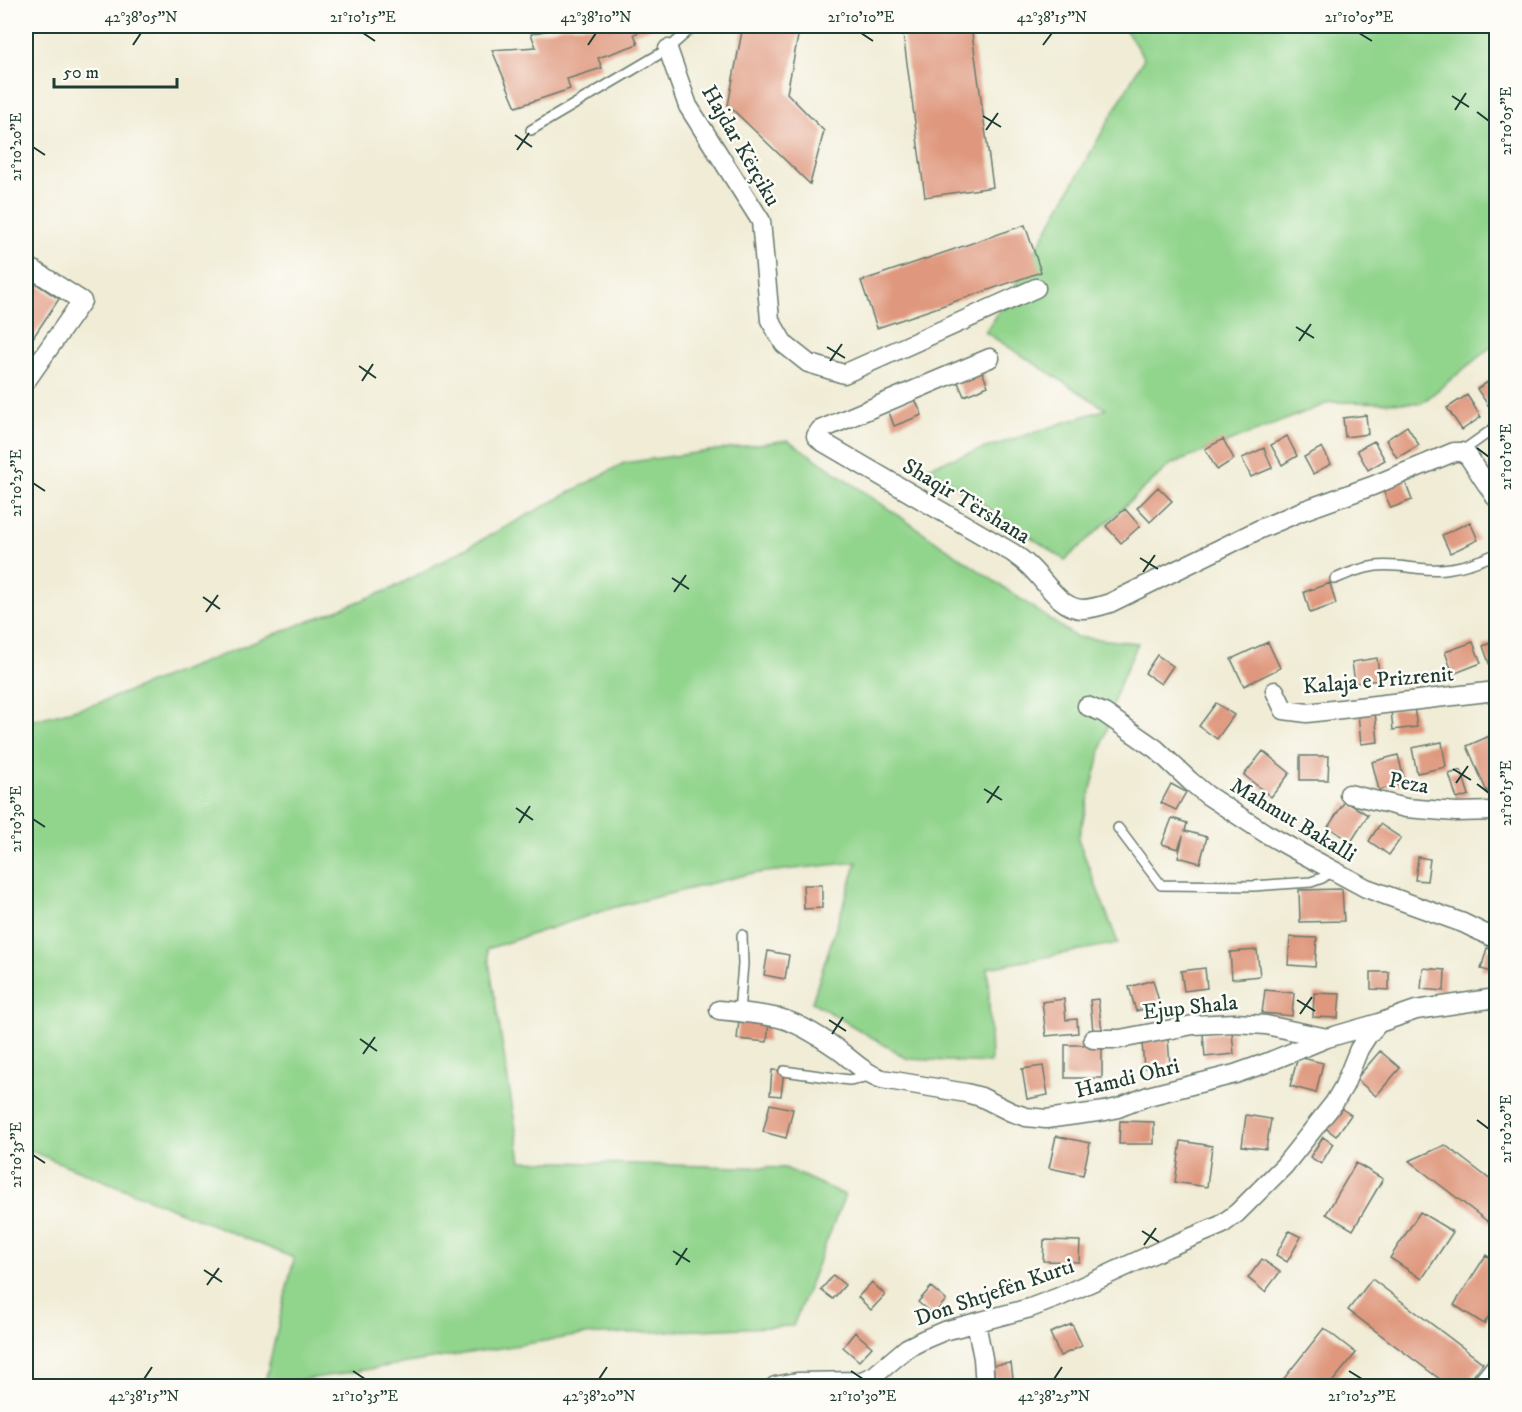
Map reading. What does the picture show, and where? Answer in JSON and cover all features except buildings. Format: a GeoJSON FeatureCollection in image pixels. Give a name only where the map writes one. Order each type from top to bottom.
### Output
{"type":"FeatureCollection","features":[{"type":"Feature","properties":{"kind":"street","name":"Hajdar Kërçiku"},"geometry":{"type":"LineString","coordinates":[[668,49],[688,106],[760,220],[770,320],[784,344],[808,363],[844,374],[1036,288]]}},
{"type":"Feature","properties":{"kind":"street"},"geometry":{"type":"LineString","coordinates":[[26,265],[82,301],[26,381]]}},
{"type":"Feature","properties":{"kind":"street","name":"Shaqir Tërshana"},"geometry":{"type":"LineString","coordinates":[[990,358],[820,430],[816,436],[1013,554],[1029,566],[1058,597],[1069,606],[1080,609],[1110,603],[1260,529],[1302,511],[1372,486],[1445,455],[1461,452]]}},
{"type":"Feature","properties":{"kind":"street"},"geometry":{"type":"LineString","coordinates":[[1461,452],[1468,456],[1497,498]]}},
{"type":"Feature","properties":{"kind":"street","name":"Kalaja e Prizrenit"},"geometry":{"type":"LineString","coordinates":[[1275,691],[1284,710],[1308,713],[1497,691]]}},
{"type":"Feature","properties":{"kind":"street","name":"Mahmut Bakalli"},"geometry":{"type":"LineString","coordinates":[[1087,706],[1104,713],[1156,749],[1207,795],[1332,871],[1366,888],[1463,923],[1497,939]]}},
{"type":"Feature","properties":{"kind":"street","name":"Peza"},"geometry":{"type":"LineString","coordinates":[[1349,794],[1423,810],[1497,811]]}},
{"type":"Feature","properties":{"kind":"street"},"geometry":{"type":"LineString","coordinates":[[1327,1038],[1416,1010],[1497,998]]}},
{"type":"Feature","properties":{"kind":"street","name":"Hamdi Ohri"},"geometry":{"type":"LineString","coordinates":[[719,1010],[780,1018],[793,1023],[836,1048],[873,1076],[895,1082],[966,1093],[981,1097],[1026,1117],[1047,1119],[1118,1108],[1148,1096],[1235,1074],[1327,1038]]}},
{"type":"Feature","properties":{"kind":"street","name":"Ejup Shala"},"geometry":{"type":"LineString","coordinates":[[1093,1039],[1120,1039],[1193,1025],[1235,1023],[1266,1025],[1327,1038]]}},
{"type":"Feature","properties":{"kind":"street","name":"Don Shtjefën Kurti"},"geometry":{"type":"LineString","coordinates":[[775,1386],[797,1382],[862,1381],[875,1375],[907,1348],[944,1330],[1030,1308],[1221,1225],[1237,1213],[1284,1166],[1334,1103],[1359,1049],[1379,1023]]}},
{"type":"Feature","properties":{"kind":"street"},"geometry":{"type":"LineString","coordinates":[[976,1323],[986,1386]]}},
{"type":"Feature","properties":{"kind":"street"},"geometry":{"type":"LineString","coordinates":[[1480,1386],[1497,1366]]}},
{"type":"Feature","properties":{"kind":"lane"},"geometry":{"type":"LineString","coordinates":[[531,130],[668,49],[694,26]]}},
{"type":"Feature","properties":{"kind":"lane","name":"Shaqir Tërshana"},"geometry":{"type":"LineString","coordinates":[[1461,452],[1497,427]]}},
{"type":"Feature","properties":{"kind":"lane"},"geometry":{"type":"LineString","coordinates":[[1335,579],[1360,569],[1378,566],[1428,570],[1451,569],[1497,554]]}},
{"type":"Feature","properties":{"kind":"lane"},"geometry":{"type":"LineString","coordinates":[[1118,828],[1161,885],[1253,886],[1311,882],[1332,871]]}},
{"type":"Feature","properties":{"kind":"lane"},"geometry":{"type":"LineString","coordinates":[[739,1012],[743,964],[742,935]]}},
{"type":"Feature","properties":{"kind":"lane"},"geometry":{"type":"LineString","coordinates":[[784,1071],[849,1080],[873,1076]]}},
{"type":"Feature","properties":{"kind":"green space"},"geometry":{"type":"Polygon","coordinates":[[[1123,26],[1496,26],[1496,343],[1422,403],[1331,402],[1170,465],[1065,560],[927,467],[1106,409],[985,332],[1019,279],[1144,58],[1123,26]]]}},
{"type":"Feature","properties":{"kind":"green space"},"geometry":{"type":"Polygon","coordinates":[[[788,440],[1076,637],[1138,643],[1116,693],[1078,839],[1118,943],[988,968],[991,1063],[908,1059],[812,1002],[857,862],[749,874],[612,908],[487,949],[521,1161],[785,1168],[845,1195],[793,1326],[582,1335],[264,1386],[294,1258],[26,1149],[26,722],[96,704],[391,589],[624,463],[788,440]]]}}]}
